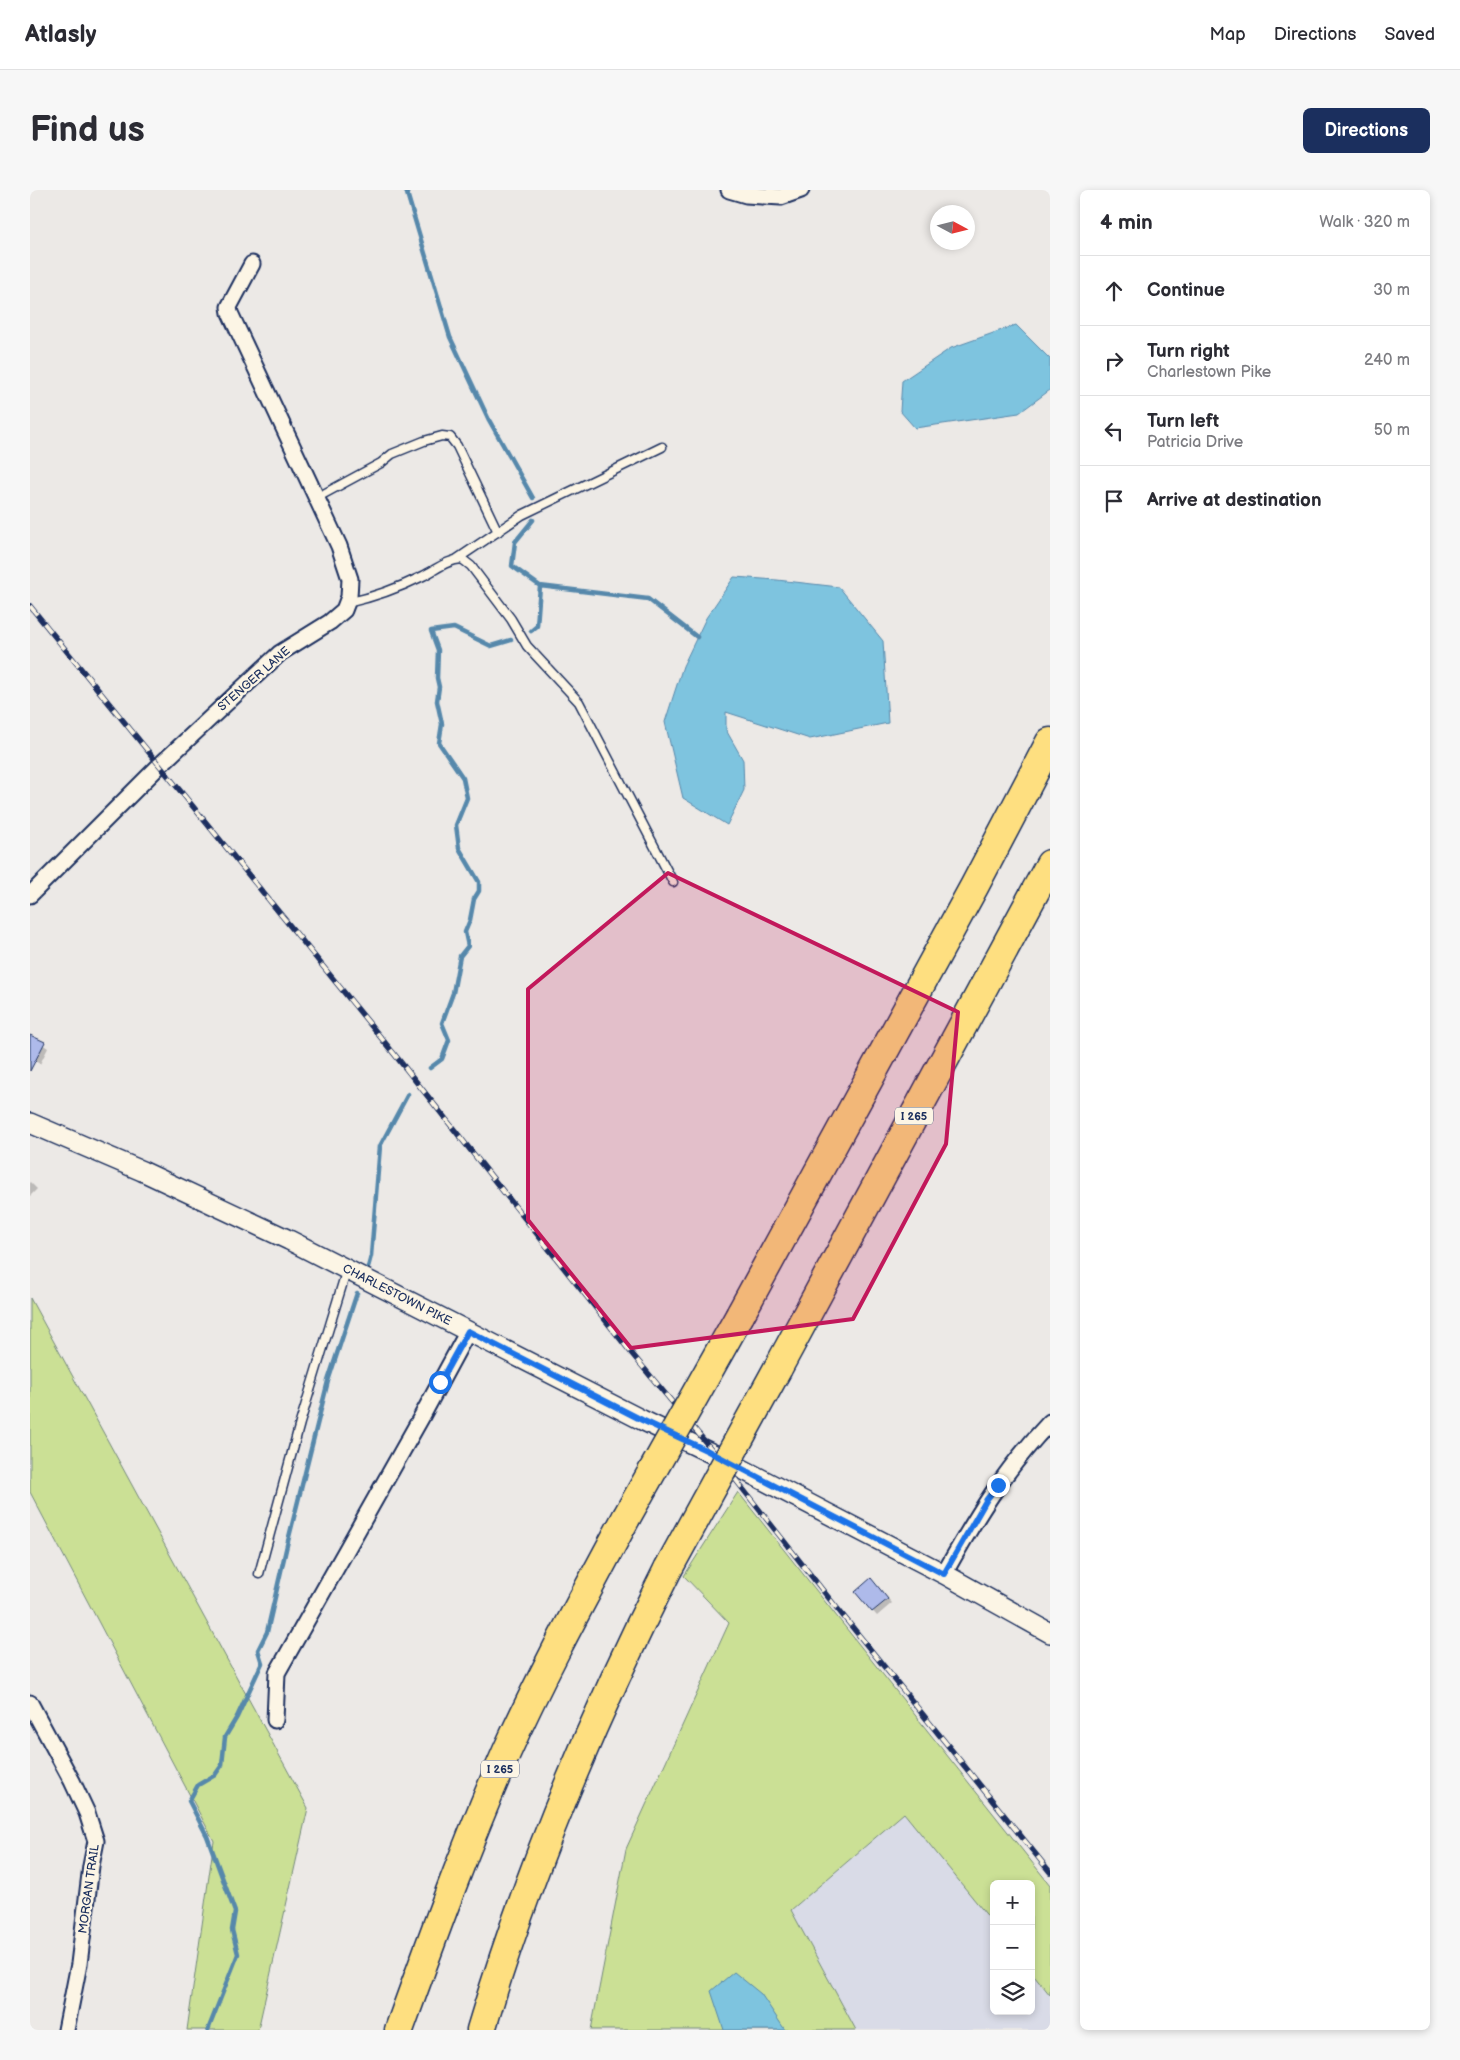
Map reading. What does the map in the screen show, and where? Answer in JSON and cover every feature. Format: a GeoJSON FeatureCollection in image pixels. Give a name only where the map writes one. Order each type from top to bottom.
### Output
{"type":"FeatureCollection","features":[{"type":"Feature","properties":{"kind":"highway","name":"I 265"},"geometry":{"type":"LineString","coordinates":[[399,2030],[459,1865],[508,1751],[553,1656],[626,1518],[740,1315],[975,885],[1050,742]]}},
{"type":"Feature","properties":{"kind":"highway","name":"I 265"},"geometry":{"type":"LineString","coordinates":[[481,2030],[525,1894],[569,1778],[629,1646],[668,1569],[1050,864]]}},
{"type":"Feature","properties":{"kind":"street"},"geometry":{"type":"LineString","coordinates":[[729,190],[746,195],[781,197],[801,190]]}},
{"type":"Feature","properties":{"kind":"street"},"geometry":{"type":"LineString","coordinates":[[252,264],[229,307],[230,313],[318,497],[339,546],[350,579],[347,603]]}},
{"type":"Feature","properties":{"kind":"street","name":"STENGER LANE"},"geometry":{"type":"LineString","coordinates":[[30,895],[159,766],[280,653],[330,622],[344,610],[347,603]]}},
{"type":"Feature","properties":{"kind":"street","name":"CHARLESTOWN PIKE"},"geometry":{"type":"LineString","coordinates":[[30,1123],[142,1171],[346,1269],[642,1420],[711,1453],[944,1574],[1050,1633]]}},
{"type":"Feature","properties":{"kind":"street"},"geometry":{"type":"LineString","coordinates":[[275,1720],[277,1673],[468,1331]]}},
{"type":"Feature","properties":{"kind":"street"},"geometry":{"type":"LineString","coordinates":[[944,1574],[987,1499],[1019,1456],[1050,1422]]}},
{"type":"Feature","properties":{"kind":"street","name":"MORGAN TRAIL"},"geometry":{"type":"LineString","coordinates":[[30,1703],[72,1781],[87,1813],[96,1841],[91,1866],[79,1964],[66,2030]]}},
{"type":"Feature","properties":{"kind":"lane"},"geometry":{"type":"LineString","coordinates":[[318,497],[381,463],[392,454],[424,440],[442,436],[450,437],[457,446],[498,532]]}},
{"type":"Feature","properties":{"kind":"lane"},"geometry":{"type":"LineString","coordinates":[[347,603],[374,597],[456,559],[540,506],[662,447]]}},
{"type":"Feature","properties":{"kind":"lane"},"geometry":{"type":"LineString","coordinates":[[456,559],[462,559],[471,566],[511,620],[527,646],[580,702],[673,882]]}},
{"type":"Feature","properties":{"kind":"lane"},"geometry":{"type":"LineString","coordinates":[[259,1574],[300,1423],[346,1269]]}},
{"type":"Feature","properties":{"kind":"highlighted area"},"geometry":{"type":"Polygon","coordinates":[[[668,873],[958,1012],[946,1144],[853,1319],[631,1348],[528,1220],[528,989],[668,873]]]}},
{"type":"Feature","properties":{"kind":"shaded area"},"geometry":{"type":"Polygon","coordinates":[[[904,1813],[990,1919],[990,2015],[1035,2015],[1035,1976],[1050,1995],[1050,2030],[856,2030],[791,1910],[904,1813]]]}},
{"type":"Feature","properties":{"kind":"green space"},"geometry":{"type":"Polygon","coordinates":[[[30,1298],[308,1808],[258,2030],[187,2030],[214,1841],[30,1492],[30,1298]]]}},
{"type":"Feature","properties":{"kind":"green space"},"geometry":{"type":"Polygon","coordinates":[[[738,1492],[1050,1885],[1050,1995],[1035,1976],[1035,1880],[990,1880],[990,1919],[904,1813],[791,1910],[856,2030],[591,2030],[626,1849],[729,1623],[684,1576],[738,1492]]]}},
{"type":"Feature","properties":{"kind":"water"},"geometry":{"type":"Polygon","coordinates":[[[1016,325],[1050,359],[1050,390],[1019,413],[915,428],[900,411],[902,381],[951,348],[1016,325]]]}},
{"type":"Feature","properties":{"kind":"water"},"geometry":{"type":"Polygon","coordinates":[[[734,577],[839,587],[883,641],[888,723],[810,739],[726,712],[726,730],[743,760],[744,790],[727,825],[683,798],[665,722],[683,666],[706,618],[734,577]]]}},
{"type":"Feature","properties":{"kind":"water"},"geometry":{"type":"Polygon","coordinates":[[[734,1972],[761,1994],[785,2030],[724,2030],[711,1991],[734,1972]]]}},
{"type":"Feature","properties":{"kind":"building"},"geometry":{"type":"Polygon","coordinates":[[[30,1035],[45,1042],[30,1071],[30,1035]]]}},
{"type":"Feature","properties":{"kind":"building"},"geometry":{"type":"Polygon","coordinates":[[[871,1578],[888,1599],[872,1612],[855,1592],[871,1578]]]}},
{"type":"Feature","properties":{"kind":"waterway"},"geometry":{"type":"LineString","coordinates":[[406,190],[450,337],[489,420],[533,498]]}},
{"type":"Feature","properties":{"kind":"waterway"},"geometry":{"type":"LineString","coordinates":[[531,631],[537,626],[540,586],[512,566],[515,542],[533,520]]}},
{"type":"Feature","properties":{"kind":"waterway"},"geometry":{"type":"LineString","coordinates":[[540,586],[648,599],[697,637]]}},
{"type":"Feature","properties":{"kind":"waterway"},"geometry":{"type":"LineString","coordinates":[[430,1068],[442,1059],[449,1040],[442,1023],[453,993],[460,956],[468,946],[465,932],[470,920],[474,899],[479,891],[479,882],[459,848],[456,825],[467,798],[463,778],[439,743],[442,724],[437,701],[439,687],[437,678],[438,650],[431,631],[454,628],[491,646],[511,640]]}},
{"type":"Feature","properties":{"kind":"waterway"},"geometry":{"type":"LineString","coordinates":[[367,1271],[371,1256],[380,1146],[408,1094]]}},
{"type":"Feature","properties":{"kind":"waterway"},"geometry":{"type":"LineString","coordinates":[[208,2030],[238,1954],[232,1930],[235,1912],[207,1836],[189,1801],[198,1785],[215,1775],[222,1765],[225,1737],[237,1717],[262,1663],[258,1650],[267,1632],[328,1381],[357,1293]]}},
{"type":"Feature","properties":{"kind":"railway"},"geometry":{"type":"LineString","coordinates":[[30,606],[395,1055],[633,1355],[717,1456],[1050,1872]]}},
{"type":"Feature","properties":{"kind":"route"},"geometry":{"type":"LineString","coordinates":[[440,1382],[468,1331],[642,1420],[708,1451],[944,1574],[987,1499],[998,1485]]}}]}
